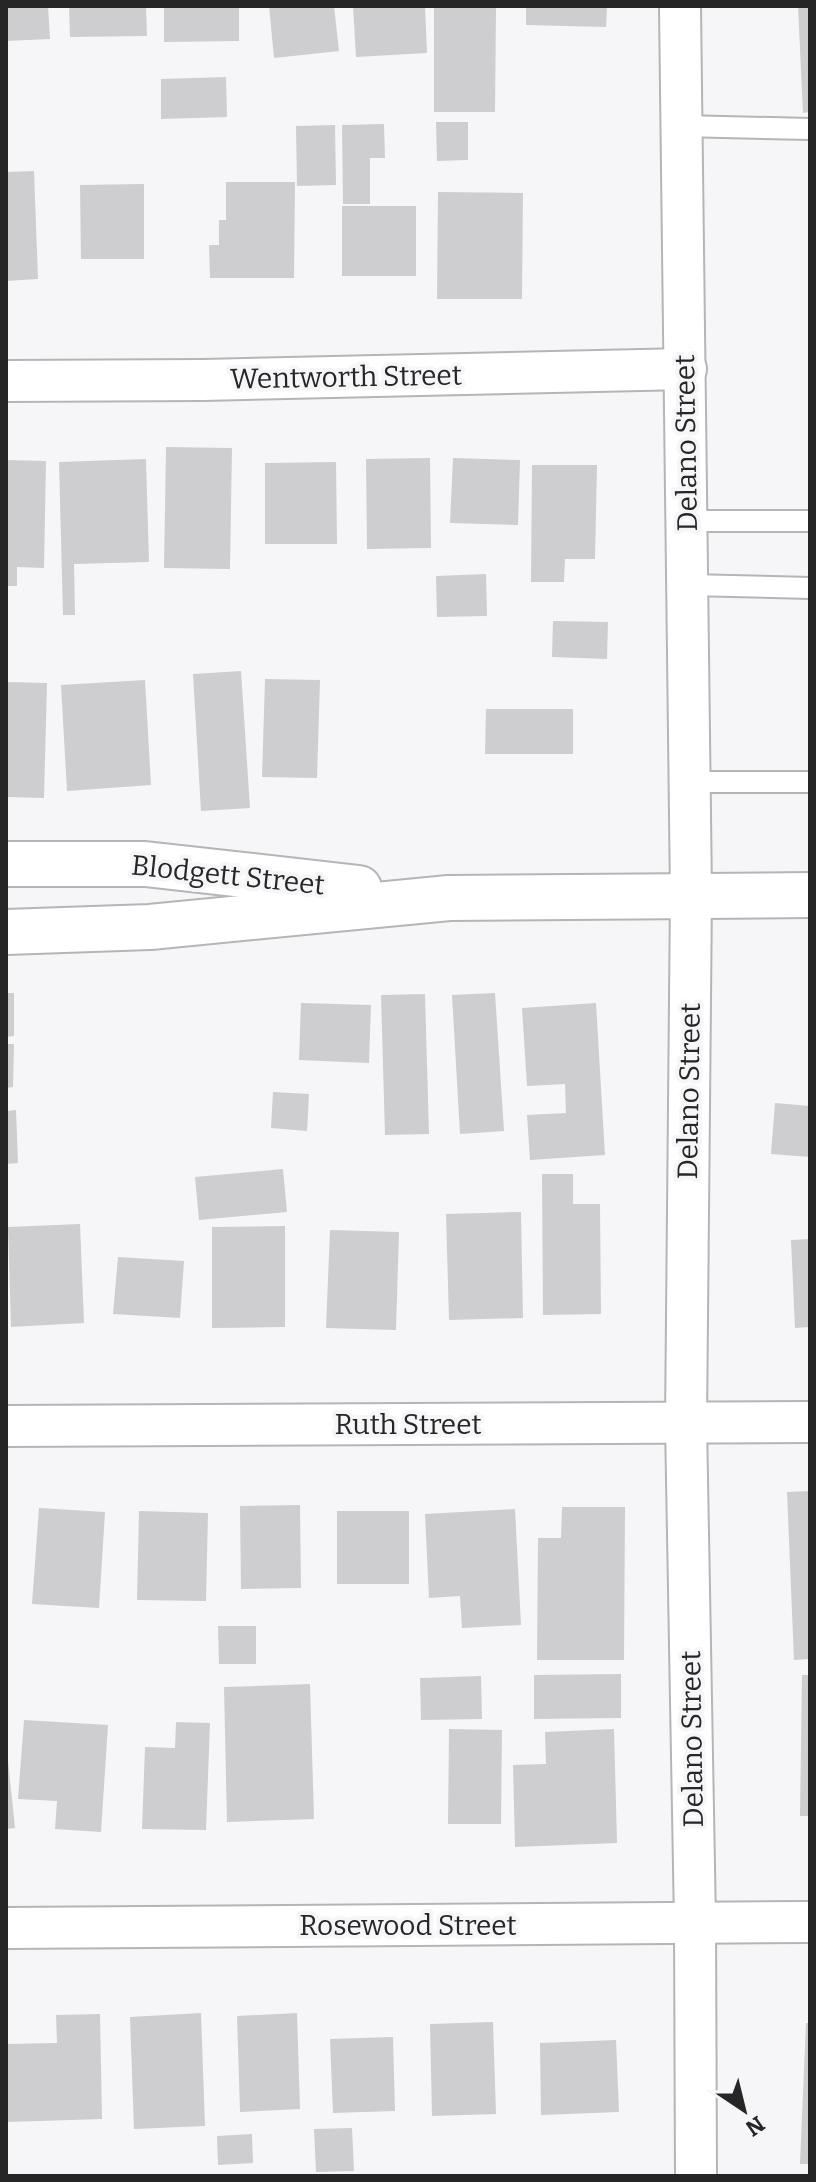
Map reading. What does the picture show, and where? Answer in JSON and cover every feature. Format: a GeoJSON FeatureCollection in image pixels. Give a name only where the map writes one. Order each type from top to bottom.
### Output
{"type":"FeatureCollection","features":[{"type":"Feature","properties":{"kind":"main road","name":"Blodgett Street"},"geometry":{"type":"LineString","coordinates":[[6,864],[145,864],[449,898]]}},
{"type":"Feature","properties":{"kind":"main road","name":"Blodgett Street"},"geometry":{"type":"LineString","coordinates":[[6,932],[150,927],[449,898],[810,895]]}},
{"type":"Feature","properties":{"kind":"street","name":"Delano Street"},"geometry":{"type":"LineString","coordinates":[[680,6],[691,895],[686,1423],[696,2176]]}},
{"type":"Feature","properties":{"kind":"street","name":"Wentworth Street"},"geometry":{"type":"LineString","coordinates":[[6,381],[203,380],[686,369]]}},
{"type":"Feature","properties":{"kind":"street","name":"Ruth Street"},"geometry":{"type":"LineString","coordinates":[[6,1426],[810,1422]]}},
{"type":"Feature","properties":{"kind":"street","name":"Rosewood Street"},"geometry":{"type":"LineString","coordinates":[[6,1928],[810,1922]]}},
{"type":"Feature","properties":{"kind":"lane"},"geometry":{"type":"LineString","coordinates":[[682,126],[810,129]]}},
{"type":"Feature","properties":{"kind":"lane"},"geometry":{"type":"LineString","coordinates":[[687,521],[810,521]]}},
{"type":"Feature","properties":{"kind":"lane"},"geometry":{"type":"LineString","coordinates":[[688,585],[810,588]]}},
{"type":"Feature","properties":{"kind":"lane"},"geometry":{"type":"LineString","coordinates":[[690,782],[810,782]]}},
{"type":"Feature","properties":{"kind":"building"},"geometry":{"type":"Polygon","coordinates":[[[6,6],[48,6],[50,39],[6,41],[6,6]]]}},
{"type":"Feature","properties":{"kind":"building"},"geometry":{"type":"Polygon","coordinates":[[[69,6],[146,6],[147,36],[70,37],[69,6]]]}},
{"type":"Feature","properties":{"kind":"building"},"geometry":{"type":"Polygon","coordinates":[[[164,6],[239,6],[239,41],[164,42],[164,6]]]}},
{"type":"Feature","properties":{"kind":"building"},"geometry":{"type":"Polygon","coordinates":[[[269,6],[334,6],[339,51],[274,58],[269,6]]]}},
{"type":"Feature","properties":{"kind":"building"},"geometry":{"type":"Polygon","coordinates":[[[353,6],[425,6],[427,53],[356,57],[353,6]]]}},
{"type":"Feature","properties":{"kind":"building"},"geometry":{"type":"Polygon","coordinates":[[[434,6],[496,6],[495,112],[434,112],[434,6]]]}},
{"type":"Feature","properties":{"kind":"building"},"geometry":{"type":"Polygon","coordinates":[[[526,6],[607,6],[606,27],[526,25],[526,6]]]}},
{"type":"Feature","properties":{"kind":"building"},"geometry":{"type":"Polygon","coordinates":[[[798,6],[810,6],[810,112],[803,113],[798,6]]]}},
{"type":"Feature","properties":{"kind":"building"},"geometry":{"type":"Polygon","coordinates":[[[226,77],[227,117],[161,119],[161,79],[226,77]]]}},
{"type":"Feature","properties":{"kind":"building"},"geometry":{"type":"Polygon","coordinates":[[[436,122],[468,122],[468,160],[437,161],[436,122]]]}},
{"type":"Feature","properties":{"kind":"building"},"geometry":{"type":"Polygon","coordinates":[[[384,124],[385,158],[370,158],[370,204],[343,204],[342,125],[384,124]]]}},
{"type":"Feature","properties":{"kind":"building"},"geometry":{"type":"Polygon","coordinates":[[[335,125],[336,185],[297,186],[296,126],[335,125]]]}},
{"type":"Feature","properties":{"kind":"building"},"geometry":{"type":"Polygon","coordinates":[[[34,171],[38,279],[6,281],[6,172],[34,171]]]}},
{"type":"Feature","properties":{"kind":"building"},"geometry":{"type":"Polygon","coordinates":[[[226,182],[295,182],[294,278],[210,278],[209,245],[219,245],[219,220],[226,220],[226,182]]]}},
{"type":"Feature","properties":{"kind":"building"},"geometry":{"type":"Polygon","coordinates":[[[144,184],[144,259],[81,259],[80,185],[144,184]]]}},
{"type":"Feature","properties":{"kind":"building"},"geometry":{"type":"Polygon","coordinates":[[[438,192],[523,193],[522,299],[437,299],[438,192]]]}},
{"type":"Feature","properties":{"kind":"building"},"geometry":{"type":"Polygon","coordinates":[[[342,206],[416,206],[416,276],[342,276],[342,206]]]}},
{"type":"Feature","properties":{"kind":"building"},"geometry":{"type":"Polygon","coordinates":[[[166,447],[232,448],[230,569],[164,568],[166,447]]]}},
{"type":"Feature","properties":{"kind":"building"},"geometry":{"type":"Polygon","coordinates":[[[430,458],[431,548],[367,549],[366,459],[430,458]]]}},
{"type":"Feature","properties":{"kind":"building"},"geometry":{"type":"Polygon","coordinates":[[[453,458],[520,460],[518,525],[450,523],[453,458]]]}},
{"type":"Feature","properties":{"kind":"building"},"geometry":{"type":"Polygon","coordinates":[[[146,459],[149,562],[74,564],[75,615],[63,615],[59,462],[146,459]]]}},
{"type":"Feature","properties":{"kind":"building"},"geometry":{"type":"Polygon","coordinates":[[[6,460],[46,461],[44,568],[17,567],[17,586],[6,586],[6,460]]]}},
{"type":"Feature","properties":{"kind":"building"},"geometry":{"type":"Polygon","coordinates":[[[336,462],[337,544],[265,544],[265,463],[336,462]]]}},
{"type":"Feature","properties":{"kind":"building"},"geometry":{"type":"Polygon","coordinates":[[[532,465],[597,465],[595,559],[565,559],[564,582],[531,582],[532,465]]]}},
{"type":"Feature","properties":{"kind":"building"},"geometry":{"type":"Polygon","coordinates":[[[486,574],[487,616],[437,617],[436,576],[486,574]]]}},
{"type":"Feature","properties":{"kind":"building"},"geometry":{"type":"Polygon","coordinates":[[[553,621],[608,622],[607,659],[552,657],[553,621]]]}},
{"type":"Feature","properties":{"kind":"building"},"geometry":{"type":"Polygon","coordinates":[[[241,671],[250,808],[201,811],[193,674],[241,671]]]}},
{"type":"Feature","properties":{"kind":"building"},"geometry":{"type":"Polygon","coordinates":[[[265,679],[320,680],[317,778],[262,777],[265,679]]]}},
{"type":"Feature","properties":{"kind":"building"},"geometry":{"type":"Polygon","coordinates":[[[145,680],[151,785],[67,791],[61,685],[145,680]]]}},
{"type":"Feature","properties":{"kind":"building"},"geometry":{"type":"Polygon","coordinates":[[[6,682],[47,683],[44,798],[6,797],[6,682]]]}},
{"type":"Feature","properties":{"kind":"building"},"geometry":{"type":"Polygon","coordinates":[[[486,709],[573,709],[573,754],[485,754],[486,709]]]}},
{"type":"Feature","properties":{"kind":"building"},"geometry":{"type":"Polygon","coordinates":[[[6,993],[14,993],[14,1036],[6,1037],[6,993]]]}},
{"type":"Feature","properties":{"kind":"building"},"geometry":{"type":"Polygon","coordinates":[[[495,993],[504,1131],[460,1134],[452,995],[495,993]]]}},
{"type":"Feature","properties":{"kind":"building"},"geometry":{"type":"Polygon","coordinates":[[[425,994],[429,1134],[385,1135],[381,995],[425,994]]]}},
{"type":"Feature","properties":{"kind":"building"},"geometry":{"type":"Polygon","coordinates":[[[301,1003],[371,1005],[369,1063],[299,1060],[301,1003]]]}},
{"type":"Feature","properties":{"kind":"building"},"geometry":{"type":"Polygon","coordinates":[[[596,1003],[605,1155],[530,1160],[527,1115],[566,1113],[565,1084],[527,1086],[522,1008],[596,1003]]]}},
{"type":"Feature","properties":{"kind":"building"},"geometry":{"type":"Polygon","coordinates":[[[6,1044],[14,1044],[13,1087],[6,1088],[6,1044]]]}},
{"type":"Feature","properties":{"kind":"building"},"geometry":{"type":"Polygon","coordinates":[[[273,1092],[309,1094],[307,1131],[271,1128],[273,1092]]]}},
{"type":"Feature","properties":{"kind":"building"},"geometry":{"type":"Polygon","coordinates":[[[775,1103],[810,1106],[810,1157],[771,1154],[775,1103]]]}},
{"type":"Feature","properties":{"kind":"building"},"geometry":{"type":"Polygon","coordinates":[[[16,1110],[18,1163],[6,1164],[6,1111],[16,1110]]]}},
{"type":"Feature","properties":{"kind":"building"},"geometry":{"type":"Polygon","coordinates":[[[283,1169],[287,1212],[199,1220],[195,1177],[283,1169]]]}},
{"type":"Feature","properties":{"kind":"building"},"geometry":{"type":"Polygon","coordinates":[[[542,1174],[573,1174],[573,1204],[600,1204],[601,1314],[543,1315],[542,1174]]]}},
{"type":"Feature","properties":{"kind":"building"},"geometry":{"type":"Polygon","coordinates":[[[521,1212],[523,1318],[449,1320],[446,1214],[521,1212]]]}},
{"type":"Feature","properties":{"kind":"building"},"geometry":{"type":"Polygon","coordinates":[[[80,1224],[84,1323],[11,1327],[8,1227],[80,1224]]]}},
{"type":"Feature","properties":{"kind":"building"},"geometry":{"type":"Polygon","coordinates":[[[285,1226],[285,1327],[212,1328],[212,1227],[285,1226]]]}},
{"type":"Feature","properties":{"kind":"building"},"geometry":{"type":"Polygon","coordinates":[[[330,1230],[399,1232],[396,1330],[326,1328],[330,1230]]]}},
{"type":"Feature","properties":{"kind":"building"},"geometry":{"type":"Polygon","coordinates":[[[810,1239],[810,1327],[795,1328],[791,1240],[810,1239]]]}},
{"type":"Feature","properties":{"kind":"building"},"geometry":{"type":"Polygon","coordinates":[[[118,1257],[184,1261],[180,1318],[113,1314],[118,1257]]]}},
{"type":"Feature","properties":{"kind":"building"},"geometry":{"type":"Polygon","coordinates":[[[810,1491],[810,1659],[794,1660],[787,1492],[810,1491]]]}},
{"type":"Feature","properties":{"kind":"building"},"geometry":{"type":"Polygon","coordinates":[[[300,1505],[301,1588],[241,1589],[240,1506],[300,1505]]]}},
{"type":"Feature","properties":{"kind":"building"},"geometry":{"type":"Polygon","coordinates":[[[562,1507],[625,1507],[624,1660],[537,1660],[538,1538],[561,1538],[562,1507]]]}},
{"type":"Feature","properties":{"kind":"building"},"geometry":{"type":"Polygon","coordinates":[[[39,1508],[105,1512],[99,1608],[32,1604],[39,1508]]]}},
{"type":"Feature","properties":{"kind":"building"},"geometry":{"type":"Polygon","coordinates":[[[515,1509],[521,1625],[462,1628],[460,1596],[429,1598],[425,1514],[515,1509]]]}},
{"type":"Feature","properties":{"kind":"building"},"geometry":{"type":"Polygon","coordinates":[[[139,1511],[208,1513],[206,1601],[137,1600],[139,1511]]]}},
{"type":"Feature","properties":{"kind":"building"},"geometry":{"type":"Polygon","coordinates":[[[337,1511],[409,1511],[409,1584],[337,1584],[337,1511]]]}},
{"type":"Feature","properties":{"kind":"building"},"geometry":{"type":"Polygon","coordinates":[[[218,1626],[256,1626],[256,1664],[219,1664],[218,1626]]]}},
{"type":"Feature","properties":{"kind":"building"},"geometry":{"type":"Polygon","coordinates":[[[621,1674],[621,1718],[534,1719],[534,1675],[621,1674]]]}},
{"type":"Feature","properties":{"kind":"building"},"geometry":{"type":"Polygon","coordinates":[[[802,1675],[810,1675],[810,1816],[800,1816],[802,1675]]]}},
{"type":"Feature","properties":{"kind":"building"},"geometry":{"type":"Polygon","coordinates":[[[481,1676],[482,1719],[421,1720],[420,1678],[481,1676]]]}},
{"type":"Feature","properties":{"kind":"building"},"geometry":{"type":"Polygon","coordinates":[[[310,1684],[314,1819],[227,1822],[224,1687],[310,1684]]]}},
{"type":"Feature","properties":{"kind":"building"},"geometry":{"type":"Polygon","coordinates":[[[24,1720],[108,1725],[101,1832],[55,1829],[57,1801],[18,1799],[24,1720]]]}},
{"type":"Feature","properties":{"kind":"building"},"geometry":{"type":"Polygon","coordinates":[[[176,1722],[210,1723],[206,1830],[142,1829],[145,1747],[175,1748],[176,1722]]]}},
{"type":"Feature","properties":{"kind":"building"},"geometry":{"type":"Polygon","coordinates":[[[449,1729],[502,1730],[501,1824],[448,1824],[449,1729]]]}},
{"type":"Feature","properties":{"kind":"building"},"geometry":{"type":"Polygon","coordinates":[[[614,1729],[617,1843],[515,1847],[513,1765],[546,1764],[545,1732],[614,1729]]]}},
{"type":"Feature","properties":{"kind":"building"},"geometry":{"type":"Polygon","coordinates":[[[6,1760],[15,1828],[6,1829],[6,1760]]]}},
{"type":"Feature","properties":{"kind":"building"},"geometry":{"type":"Polygon","coordinates":[[[201,2013],[205,2126],[134,2129],[130,2017],[201,2013]]]}},
{"type":"Feature","properties":{"kind":"building"},"geometry":{"type":"Polygon","coordinates":[[[297,2013],[300,2109],[240,2112],[237,2016],[297,2013]]]}},
{"type":"Feature","properties":{"kind":"building"},"geometry":{"type":"Polygon","coordinates":[[[100,2014],[102,2119],[8,2122],[6,2044],[57,2043],[56,2015],[100,2014]]]}},
{"type":"Feature","properties":{"kind":"building"},"geometry":{"type":"Polygon","coordinates":[[[493,2022],[496,2114],[432,2116],[430,2024],[493,2022]]]}},
{"type":"Feature","properties":{"kind":"building"},"geometry":{"type":"Polygon","coordinates":[[[806,2023],[810,2023],[810,2164],[800,2164],[806,2023]]]}},
{"type":"Feature","properties":{"kind":"building"},"geometry":{"type":"Polygon","coordinates":[[[393,2037],[395,2111],[333,2113],[330,2039],[393,2037]]]}},
{"type":"Feature","properties":{"kind":"building"},"geometry":{"type":"Polygon","coordinates":[[[616,2040],[619,2112],[541,2115],[540,2043],[616,2040]]]}},
{"type":"Feature","properties":{"kind":"building"},"geometry":{"type":"Polygon","coordinates":[[[352,2128],[354,2171],[316,2172],[314,2129],[352,2128]]]}},
{"type":"Feature","properties":{"kind":"building"},"geometry":{"type":"Polygon","coordinates":[[[252,2134],[253,2163],[218,2165],[217,2136],[252,2134]]]}}]}
